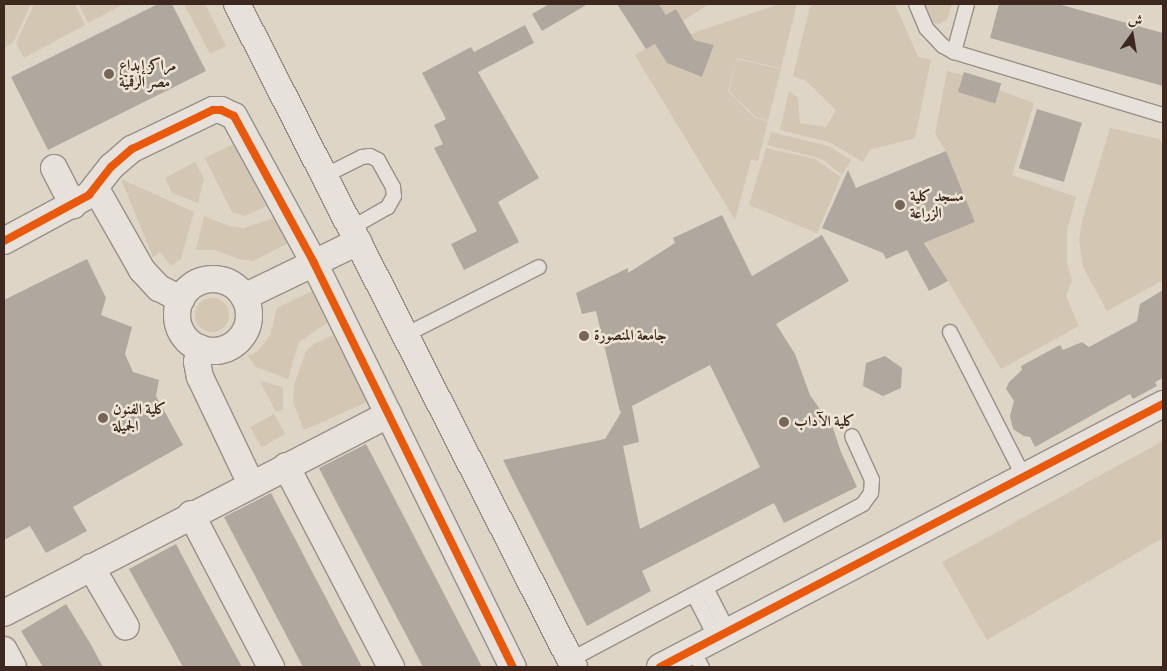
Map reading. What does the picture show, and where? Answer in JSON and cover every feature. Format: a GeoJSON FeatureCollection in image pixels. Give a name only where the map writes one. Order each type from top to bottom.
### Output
{"type":"FeatureCollection","features":[{"type":"Feature","properties":{"kind":"street"},"geometry":{"type":"LineString","coordinates":[[237,4],[572,664]]}},
{"type":"Feature","properties":{"kind":"street"},"geometry":{"type":"LineString","coordinates":[[4,241],[73,205],[96,189],[111,167],[132,149],[206,112],[220,110],[228,112],[239,122],[314,263],[513,667]]}},
{"type":"Feature","properties":{"kind":"street"},"geometry":{"type":"LineString","coordinates":[[54,168],[73,205]]}},
{"type":"Feature","properties":{"kind":"street"},"geometry":{"type":"LineString","coordinates":[[96,189],[142,270],[159,288],[180,299]]}},
{"type":"Feature","properties":{"kind":"street"},"geometry":{"type":"LineString","coordinates":[[244,297],[314,263],[354,235]]}},
{"type":"Feature","properties":{"kind":"street"},"geometry":{"type":"LineString","coordinates":[[211,279],[231,283],[244,297],[249,316],[243,334],[237,342],[219,350],[200,348],[192,343],[180,328],[178,309],[180,299],[193,285],[211,279]]}},
{"type":"Feature","properties":{"kind":"street"},"geometry":{"type":"LineString","coordinates":[[200,348],[197,362],[200,376],[250,484]]}},
{"type":"Feature","properties":{"kind":"street"},"geometry":{"type":"LineString","coordinates":[[660,667],[697,659],[722,634],[1163,404]]}},
{"type":"Feature","properties":{"kind":"street"},"geometry":{"type":"LineString","coordinates":[[4,613],[388,414]]}},
{"type":"Feature","properties":{"kind":"street"},"geometry":{"type":"LineString","coordinates":[[286,466],[391,667]]}},
{"type":"Feature","properties":{"kind":"street"},"geometry":{"type":"LineString","coordinates":[[192,514],[271,667]]}},
{"type":"Feature","properties":{"kind":"street"},"geometry":{"type":"LineString","coordinates":[[91,567],[126,627]]}},
{"type":"Feature","properties":{"kind":"street"},"geometry":{"type":"LineString","coordinates":[[4,650],[13,667]]}},
{"type":"Feature","properties":{"kind":"lane"},"geometry":{"type":"LineString","coordinates":[[916,4],[926,28],[938,42],[954,52],[1163,115]]}},
{"type":"Feature","properties":{"kind":"lane"},"geometry":{"type":"LineString","coordinates":[[954,52],[967,4]]}},
{"type":"Feature","properties":{"kind":"lane"},"geometry":{"type":"LineString","coordinates":[[324,176],[362,157],[370,156],[378,160],[393,187],[394,196],[388,207],[354,235]]}},
{"type":"Feature","properties":{"kind":"lane"},"geometry":{"type":"LineString","coordinates":[[405,335],[539,266]]}},
{"type":"Feature","properties":{"kind":"lane"},"geometry":{"type":"LineString","coordinates":[[950,332],[1024,477]]}},
{"type":"Feature","properties":{"kind":"lane"},"geometry":{"type":"LineString","coordinates":[[572,664],[700,591],[868,500],[873,486],[872,480],[852,436]]}},
{"type":"Feature","properties":{"kind":"lane"},"geometry":{"type":"LineString","coordinates":[[700,591],[722,634]]}},
{"type":"Feature","properties":{"kind":"shaded area"},"geometry":{"type":"Polygon","coordinates":[[[4,4],[31,4],[13,43],[4,48],[4,4]]]}},
{"type":"Feature","properties":{"kind":"shaded area"},"geometry":{"type":"Polygon","coordinates":[[[34,4],[75,4],[85,25],[24,58],[16,43],[34,4]]]}},
{"type":"Feature","properties":{"kind":"shaded area"},"geometry":{"type":"Polygon","coordinates":[[[79,4],[124,4],[88,23],[79,4]]]}},
{"type":"Feature","properties":{"kind":"shaded area"},"geometry":{"type":"Polygon","coordinates":[[[184,4],[205,4],[226,46],[210,54],[184,4]]]}},
{"type":"Feature","properties":{"kind":"shaded area"},"geometry":{"type":"Polygon","coordinates":[[[659,4],[709,4],[683,21],[676,9],[666,15],[659,4]]]}},
{"type":"Feature","properties":{"kind":"shaded area"},"geometry":{"type":"Polygon","coordinates":[[[779,4],[797,4],[781,68],[737,58],[728,91],[755,118],[768,121],[758,161],[751,160],[735,220],[635,55],[655,44],[663,56],[690,47],[681,69],[702,77],[714,45],[694,40],[690,34],[779,4]]]}},
{"type":"Feature","properties":{"kind":"shaded area"},"geometry":{"type":"Polygon","coordinates":[[[818,4],[895,4],[918,57],[931,60],[915,138],[870,150],[863,162],[829,142],[780,130],[789,91],[798,98],[800,123],[826,127],[836,110],[805,80],[793,76],[810,6],[818,4]]]}},
{"type":"Feature","properties":{"kind":"shaded area"},"geometry":{"type":"Polygon","coordinates":[[[924,4],[952,4],[947,20],[939,24],[934,23],[928,16],[924,4]]]}},
{"type":"Feature","properties":{"kind":"shaded area"},"geometry":{"type":"Polygon","coordinates":[[[737,59],[781,69],[768,120],[756,117],[729,91],[737,59]]]}},
{"type":"Feature","properties":{"kind":"shaded area"},"geometry":{"type":"Polygon","coordinates":[[[947,71],[963,75],[958,92],[994,103],[998,90],[1034,103],[1012,175],[1076,197],[1067,230],[1067,263],[1072,280],[1066,296],[1079,326],[1001,369],[925,243],[975,222],[946,151],[935,134],[947,71]]]}},
{"type":"Feature","properties":{"kind":"shaded area"},"geometry":{"type":"Polygon","coordinates":[[[1110,128],[1159,139],[1163,145],[1163,280],[1107,311],[1083,267],[1079,240],[1082,221],[1110,128]]]}},
{"type":"Feature","properties":{"kind":"shaded area"},"geometry":{"type":"Polygon","coordinates":[[[771,132],[828,146],[851,160],[842,175],[825,161],[815,157],[767,145],[771,132]]]}},
{"type":"Feature","properties":{"kind":"shaded area"},"geometry":{"type":"Polygon","coordinates":[[[234,144],[266,206],[245,216],[232,212],[205,158],[234,144]]]}},
{"type":"Feature","properties":{"kind":"shaded area"},"geometry":{"type":"Polygon","coordinates":[[[766,148],[815,159],[841,177],[817,233],[749,205],[766,148]]]}},
{"type":"Feature","properties":{"kind":"shaded area"},"geometry":{"type":"Polygon","coordinates":[[[195,162],[204,179],[198,203],[172,193],[165,178],[195,162]]]}},
{"type":"Feature","properties":{"kind":"shaded area"},"geometry":{"type":"Polygon","coordinates":[[[121,179],[194,212],[181,259],[171,266],[160,252],[153,257],[121,179]]]}},
{"type":"Feature","properties":{"kind":"shaded area"},"geometry":{"type":"Polygon","coordinates":[[[204,216],[229,226],[244,228],[277,217],[288,243],[253,261],[239,259],[215,250],[196,250],[204,216]]]}},
{"type":"Feature","properties":{"kind":"shaded area"},"geometry":{"type":"Polygon","coordinates":[[[312,291],[327,323],[299,342],[288,379],[254,366],[248,356],[258,351],[270,336],[277,308],[312,291]]]}},
{"type":"Feature","properties":{"kind":"shaded area"},"geometry":{"type":"Polygon","coordinates":[[[212,298],[219,299],[224,303],[228,308],[228,322],[224,327],[219,331],[212,332],[205,331],[200,327],[196,322],[195,315],[196,308],[200,303],[205,299],[212,298]]]}},
{"type":"Feature","properties":{"kind":"shaded area"},"geometry":{"type":"Polygon","coordinates":[[[333,335],[367,402],[304,430],[293,402],[294,385],[306,351],[314,344],[333,335]]]}},
{"type":"Feature","properties":{"kind":"shaded area"},"geometry":{"type":"Polygon","coordinates":[[[260,381],[283,387],[283,409],[276,412],[260,381]]]}},
{"type":"Feature","properties":{"kind":"shaded area"},"geometry":{"type":"Polygon","coordinates":[[[274,414],[285,434],[262,447],[250,427],[274,414]]]}},
{"type":"Feature","properties":{"kind":"shaded area"},"geometry":{"type":"Polygon","coordinates":[[[1163,441],[1163,538],[987,640],[942,562],[1163,441]]]}},
{"type":"Feature","properties":{"kind":"building","name":"مراكز إبداع مصر الرقمية"},"geometry":{"type":"Polygon","coordinates":[[[158,4],[172,4],[206,71],[48,150],[11,77],[158,4]]]}},
{"type":"Feature","properties":{"kind":"building"},"geometry":{"type":"Polygon","coordinates":[[[549,4],[588,4],[542,31],[532,14],[549,4]]]}},
{"type":"Feature","properties":{"kind":"building"},"geometry":{"type":"Polygon","coordinates":[[[617,4],[659,4],[666,15],[676,9],[694,40],[714,45],[702,77],[667,63],[655,44],[646,49],[617,4]]]}},
{"type":"Feature","properties":{"kind":"building"},"geometry":{"type":"Polygon","coordinates":[[[999,4],[1058,4],[1163,33],[1163,86],[990,38],[999,4]]]}},
{"type":"Feature","properties":{"kind":"building"},"geometry":{"type":"Polygon","coordinates":[[[525,25],[534,43],[478,72],[539,178],[498,202],[519,242],[464,270],[451,244],[477,231],[434,148],[443,144],[434,125],[446,119],[422,73],[471,47],[474,52],[525,25]]]}},
{"type":"Feature","properties":{"kind":"building"},"geometry":{"type":"Polygon","coordinates":[[[964,72],[1001,83],[995,103],[958,92],[964,72]]]}},
{"type":"Feature","properties":{"kind":"building"},"geometry":{"type":"Polygon","coordinates":[[[1037,109],[1082,123],[1064,182],[1019,168],[1037,109]]]}},
{"type":"Feature","properties":{"kind":"building","name":"مسجد كلية الزراعة"},"geometry":{"type":"Polygon","coordinates":[[[946,151],[975,222],[924,243],[948,281],[929,291],[907,250],[886,259],[883,253],[822,228],[848,170],[856,188],[946,151]]]}},
{"type":"Feature","properties":{"kind":"building","name":"كلية الآداب"},"geometry":{"type":"Polygon","coordinates":[[[722,215],[752,276],[822,235],[849,281],[776,324],[795,354],[810,395],[833,428],[841,452],[857,487],[784,523],[774,503],[642,571],[651,591],[587,626],[503,460],[605,439],[622,411],[620,412],[596,311],[582,314],[576,293],[628,268],[628,273],[675,243],[673,238],[722,215]],[[710,365],[632,406],[639,442],[623,446],[640,529],[760,467],[710,365]]]}},
{"type":"Feature","properties":{"kind":"building","name":"كلية الفنون الجميلة"},"geometry":{"type":"Polygon","coordinates":[[[87,259],[106,298],[101,315],[132,327],[125,354],[133,372],[159,380],[156,396],[183,445],[73,507],[87,531],[46,553],[30,526],[4,540],[4,300],[87,259]]]}},
{"type":"Feature","properties":{"kind":"building"},"geometry":{"type":"Polygon","coordinates":[[[1163,290],[1163,378],[1155,382],[1157,386],[1133,399],[1130,394],[1035,447],[1030,437],[1024,436],[1013,429],[1010,416],[1014,401],[1006,389],[1009,382],[1022,370],[1021,366],[1060,345],[1063,350],[1082,342],[1089,347],[1137,321],[1140,304],[1163,290]]]}},
{"type":"Feature","properties":{"kind":"building"},"geometry":{"type":"Polygon","coordinates":[[[885,356],[902,368],[901,388],[883,396],[863,386],[866,363],[885,356]]]}},
{"type":"Feature","properties":{"kind":"building"},"geometry":{"type":"Polygon","coordinates":[[[366,444],[482,667],[423,667],[340,509],[319,468],[366,444]]]}},
{"type":"Feature","properties":{"kind":"building"},"geometry":{"type":"Polygon","coordinates":[[[271,493],[362,667],[303,667],[224,517],[271,493]]]}},
{"type":"Feature","properties":{"kind":"building"},"geometry":{"type":"Polygon","coordinates":[[[176,544],[242,667],[183,667],[129,569],[176,544]]]}},
{"type":"Feature","properties":{"kind":"building"},"geometry":{"type":"Polygon","coordinates":[[[66,604],[103,667],[43,667],[21,631],[66,604]]]}},
{"type":"Feature","properties":{"kind":"cycle path"},"geometry":{"type":"LineString","coordinates":[[4,241],[89,195],[111,167],[132,149],[213,110],[221,110],[234,116],[314,263],[513,667]]}},
{"type":"Feature","properties":{"kind":"cycle path"},"geometry":{"type":"LineString","coordinates":[[660,667],[1163,404]]}},
{"type":"Feature","properties":{"kind":"place","name":"مراكز إبداع مصر الرقمية"},"geometry":{"type":"Point","coordinates":[109,74]}},
{"type":"Feature","properties":{"kind":"place","name":"مسجد كلية الزراعة"},"geometry":{"type":"Point","coordinates":[900,205]}},
{"type":"Feature","properties":{"kind":"place","name":"جامعة المنصورة"},"geometry":{"type":"Point","coordinates":[584,336]}},
{"type":"Feature","properties":{"kind":"place","name":"كلية الفنون الجميلة"},"geometry":{"type":"Point","coordinates":[103,418]}},
{"type":"Feature","properties":{"kind":"place","name":"كلية الآداب"},"geometry":{"type":"Point","coordinates":[784,422]}}]}
